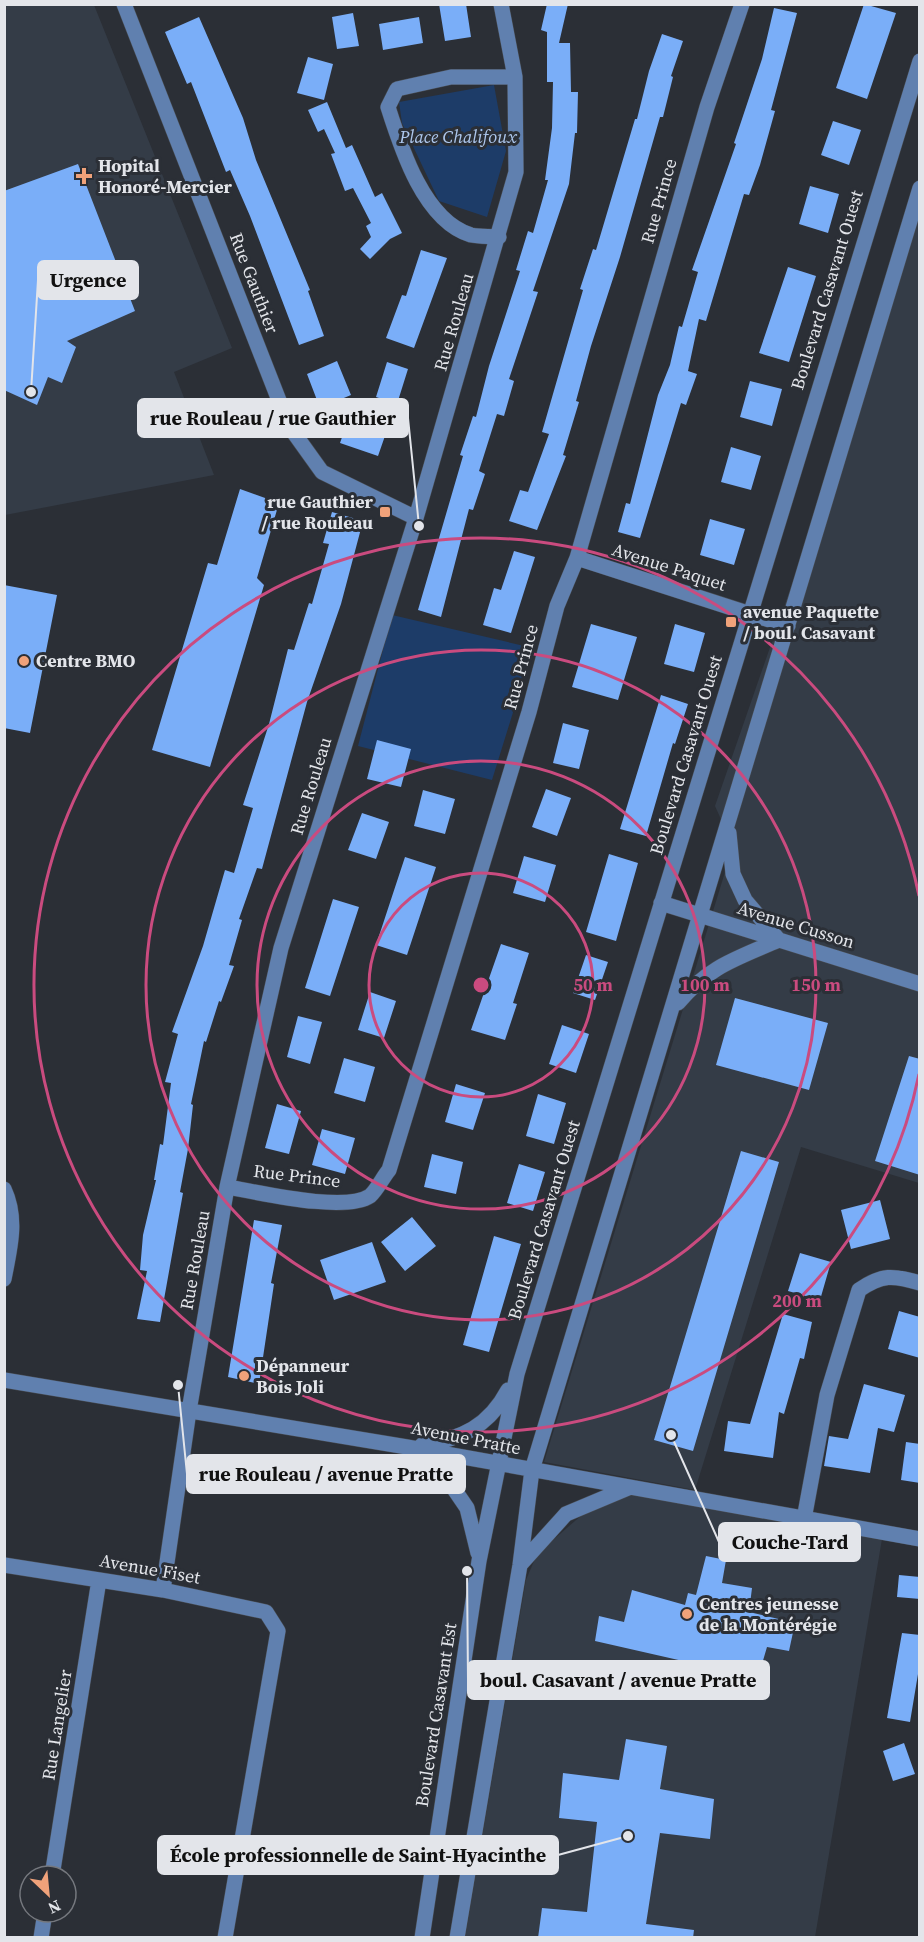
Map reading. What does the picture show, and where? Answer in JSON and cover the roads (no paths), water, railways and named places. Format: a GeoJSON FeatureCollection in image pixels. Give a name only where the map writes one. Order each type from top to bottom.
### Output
{"type":"FeatureCollection","features":[{"type":"Feature","properties":{"kind":"street","name":"Rue Gauthier"},"geometry":{"type":"LineString","coordinates":[[124,4],[289,426],[322,472],[416,518]]}},
{"type":"Feature","properties":{"kind":"street","name":"Rue Rouleau"},"geometry":{"type":"LineString","coordinates":[[163,1590],[189,1411],[227,1187],[281,948],[416,518],[516,172],[515,77],[501,4]]}},
{"type":"Feature","properties":{"kind":"street","name":"Rue Prince"},"geometry":{"type":"LineString","coordinates":[[227,1187],[323,1202],[357,1202],[371,1195],[389,1170],[529,712],[557,606],[577,558],[707,107],[742,4]]}},
{"type":"Feature","properties":{"kind":"street","name":"Boulevard Casavant Ouest"},"geometry":{"type":"LineString","coordinates":[[498,1464],[517,1374],[920,61]]}},
{"type":"Feature","properties":{"kind":"street"},"geometry":{"type":"LineString","coordinates":[[499,237],[471,234],[451,224],[428,200],[403,155],[388,108],[397,89],[451,77],[515,77]]}},
{"type":"Feature","properties":{"kind":"street"},"geometry":{"type":"LineString","coordinates":[[457,1938],[520,1565],[532,1470],[674,1008],[920,188]]}},
{"type":"Feature","properties":{"kind":"street","name":"Avenue Paquet"},"geometry":{"type":"LineString","coordinates":[[577,558],[788,626]]}},
{"type":"Feature","properties":{"kind":"street"},"geometry":{"type":"LineString","coordinates":[[674,1008],[695,983],[716,967],[779,940],[745,900],[733,874],[729,825]]}},
{"type":"Feature","properties":{"kind":"street","name":"Avenue Cusson"},"geometry":{"type":"LineString","coordinates":[[661,903],[920,984]]}},
{"type":"Feature","properties":{"kind":"street"},"geometry":{"type":"LineString","coordinates":[[4,1189],[12,1206],[11,1241],[4,1279]]}},
{"type":"Feature","properties":{"kind":"street"},"geometry":{"type":"LineString","coordinates":[[804,1519],[826,1395],[859,1290],[873,1281],[895,1275],[920,1283]]}},
{"type":"Feature","properties":{"kind":"street"},"geometry":{"type":"LineString","coordinates":[[407,1447],[442,1442],[464,1435],[483,1424],[499,1407],[517,1374]]}},
{"type":"Feature","properties":{"kind":"street","name":"Avenue Pratte"},"geometry":{"type":"LineString","coordinates":[[4,1380],[407,1447],[920,1539]]}},
{"type":"Feature","properties":{"kind":"street"},"geometry":{"type":"LineString","coordinates":[[407,1447],[454,1489],[467,1508],[479,1561]]}},
{"type":"Feature","properties":{"kind":"street","name":"Boulevard Casavant Est"},"geometry":{"type":"LineString","coordinates":[[422,1938],[479,1561],[498,1464]]}},
{"type":"Feature","properties":{"kind":"street"},"geometry":{"type":"LineString","coordinates":[[520,1565],[566,1514],[628,1488]]}},
{"type":"Feature","properties":{"kind":"street","name":"Avenue Fiset"},"geometry":{"type":"LineString","coordinates":[[4,1565],[163,1590],[266,1612],[278,1631],[225,1938]]}},
{"type":"Feature","properties":{"kind":"street","name":"Rue Langelier"},"geometry":{"type":"LineString","coordinates":[[54,1864],[99,1580]]}},
{"type":"Feature","properties":{"kind":"place","name":"Hopital Honoré-Mercier"},"geometry":{"type":"Point","coordinates":[84,176]}},
{"type":"Feature","properties":{"kind":"place","name":"Urgence"},"geometry":{"type":"Point","coordinates":[31,392]}},
{"type":"Feature","properties":{"kind":"place","name":"rue Gauthier / rue Rouleau"},"geometry":{"type":"Point","coordinates":[385,512]}},
{"type":"Feature","properties":{"kind":"place","name":"rue Rouleau / rue Gauthier"},"geometry":{"type":"Point","coordinates":[419,526]}},
{"type":"Feature","properties":{"kind":"place","name":"avenue Paquette / boul. Casavant"},"geometry":{"type":"Point","coordinates":[731,622]}},
{"type":"Feature","properties":{"kind":"place","name":"Centre BMO"},"geometry":{"type":"Point","coordinates":[24,661]}},
{"type":"Feature","properties":{"kind":"place","name":"Dépanneur Bois Joli"},"geometry":{"type":"Point","coordinates":[244,1376]}},
{"type":"Feature","properties":{"kind":"place","name":"rue Rouleau / avenue Pratte"},"geometry":{"type":"Point","coordinates":[178,1385]}},
{"type":"Feature","properties":{"kind":"place","name":"Couche-Tard"},"geometry":{"type":"Point","coordinates":[671,1435]}},
{"type":"Feature","properties":{"kind":"place","name":"boul. Casavant / avenue Pratte"},"geometry":{"type":"Point","coordinates":[467,1571]}},
{"type":"Feature","properties":{"kind":"place","name":"Centres jeunesse de la Montérégie"},"geometry":{"type":"Point","coordinates":[687,1614]}},
{"type":"Feature","properties":{"kind":"place","name":"École professionnelle de Saint-Hyacinthe"},"geometry":{"type":"Point","coordinates":[628,1836]}},
{"type":"Feature","properties":{"kind":"park label","name":"Place Chalifoux"},"geometry":{"type":"Point","coordinates":[458,137]}}]}
